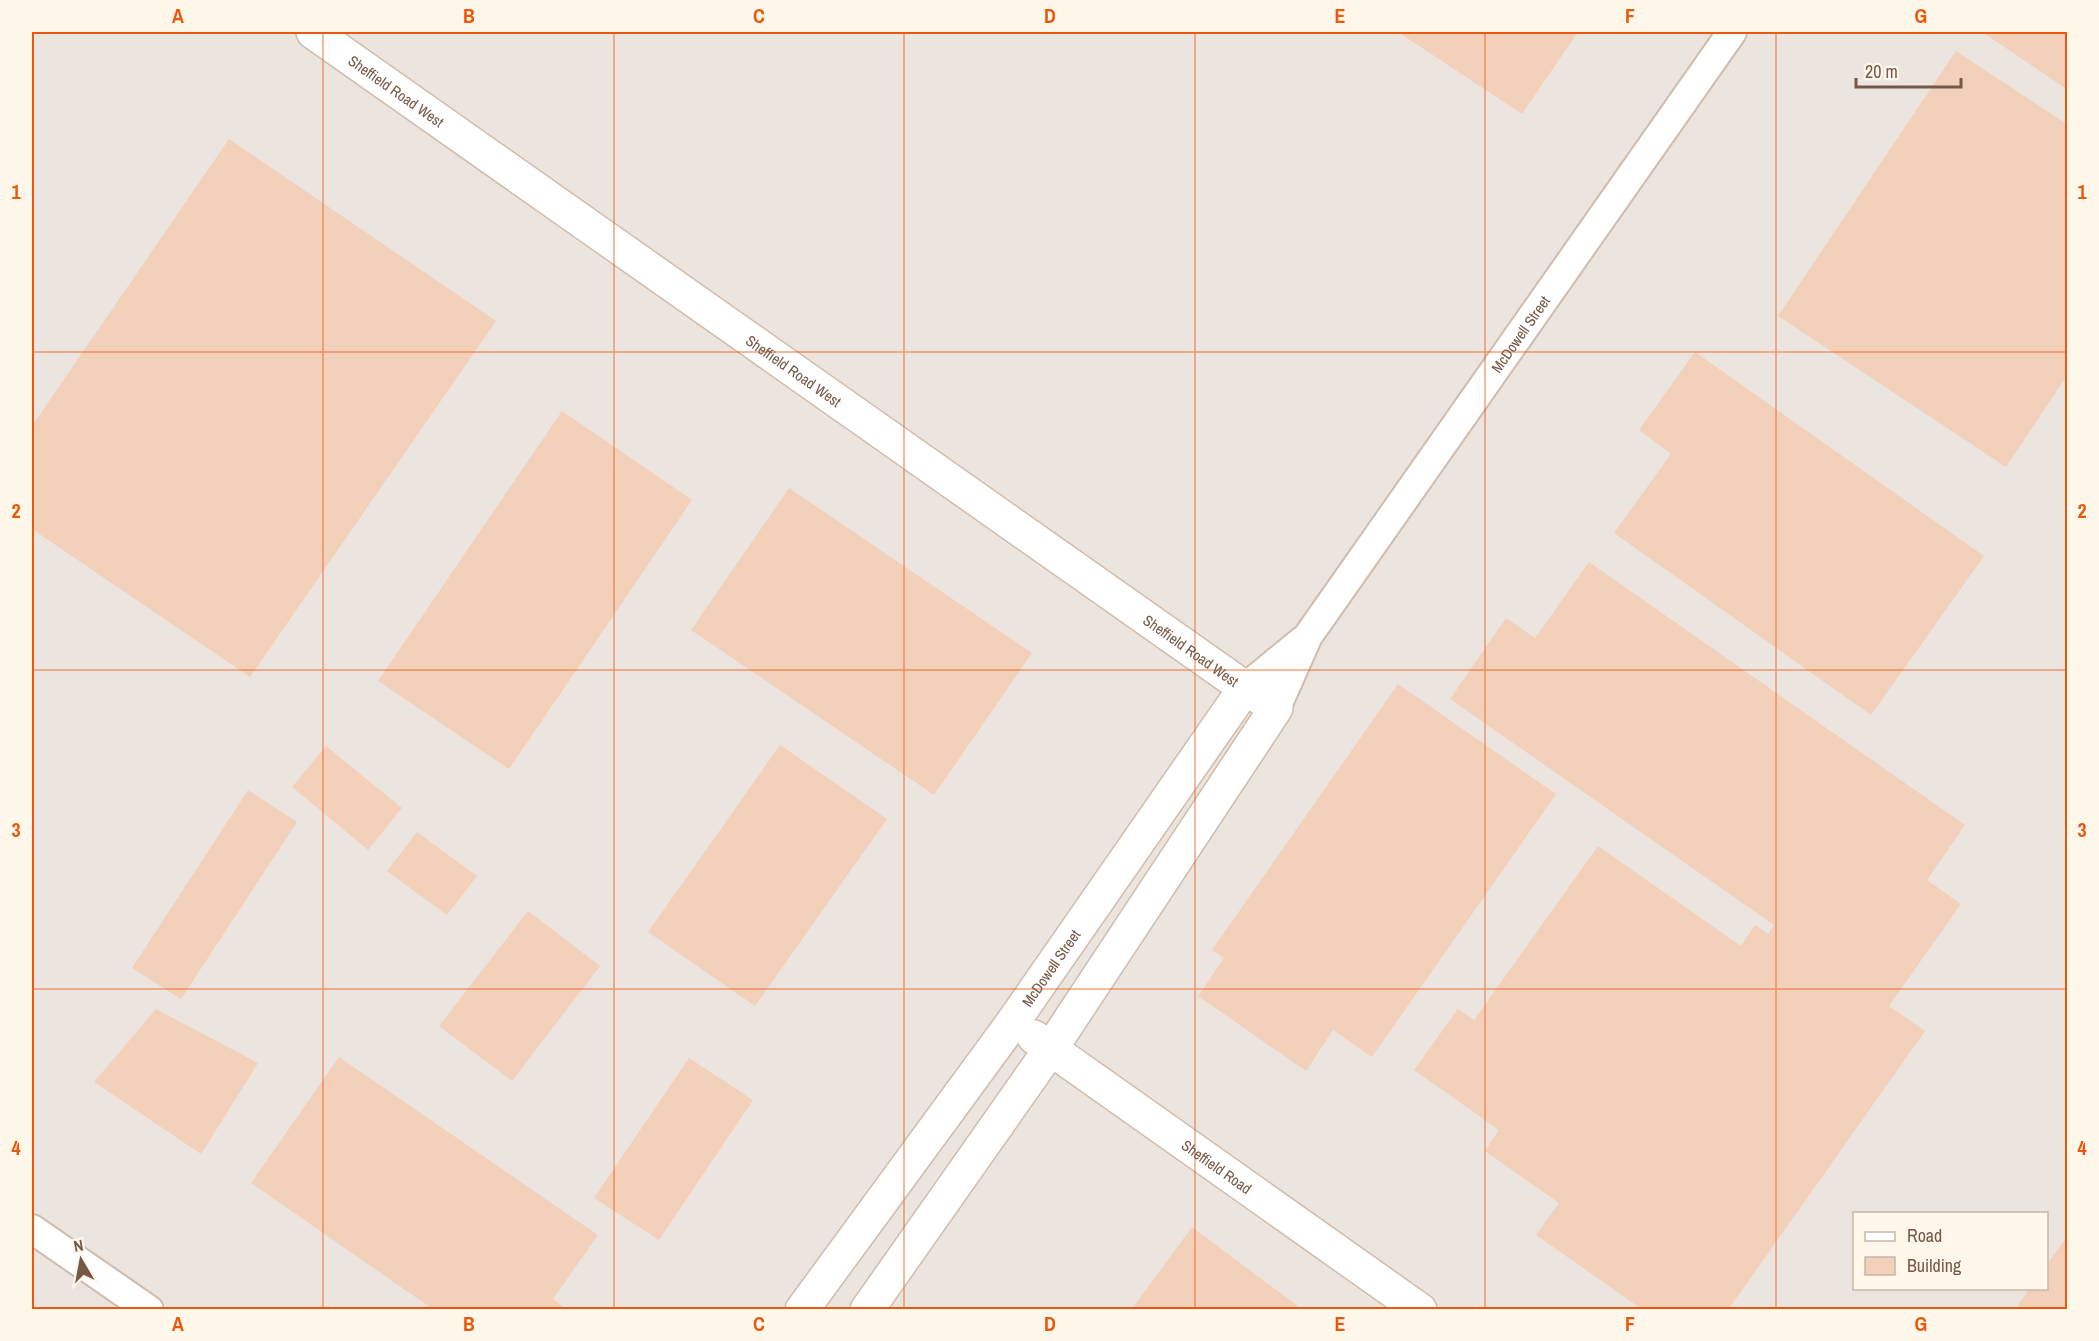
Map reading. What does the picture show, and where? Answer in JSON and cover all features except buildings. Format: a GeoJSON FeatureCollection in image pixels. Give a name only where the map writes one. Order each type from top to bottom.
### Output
{"type":"FeatureCollection","features":[{"type":"Feature","properties":{"kind":"street","name":"Sheffield Road West"},"geometry":{"type":"LineString","coordinates":[[313,32],[1276,708]]}},
{"type":"Feature","properties":{"kind":"street","name":"McDowell Street"},"geometry":{"type":"LineString","coordinates":[[867,1310],[1051,1049],[1276,708],[1308,636],[1732,32]]}},
{"type":"Feature","properties":{"kind":"street","name":"McDowell Street"},"geometry":{"type":"LineString","coordinates":[[802,1310],[1013,1022],[1245,688],[1308,636]]}},
{"type":"Feature","properties":{"kind":"street","name":"Sheffield Road"},"geometry":{"type":"LineString","coordinates":[[1013,1022],[1420,1310]]}},
{"type":"Feature","properties":{"kind":"street"},"geometry":{"type":"LineString","coordinates":[[32,1229],[149,1310]]}},
{"type":"Feature","properties":{"kind":"shaded area"},"geometry":{"type":"Polygon","coordinates":[[[32,32],[2067,32],[2067,1309],[32,1309],[32,32]]]}}]}
